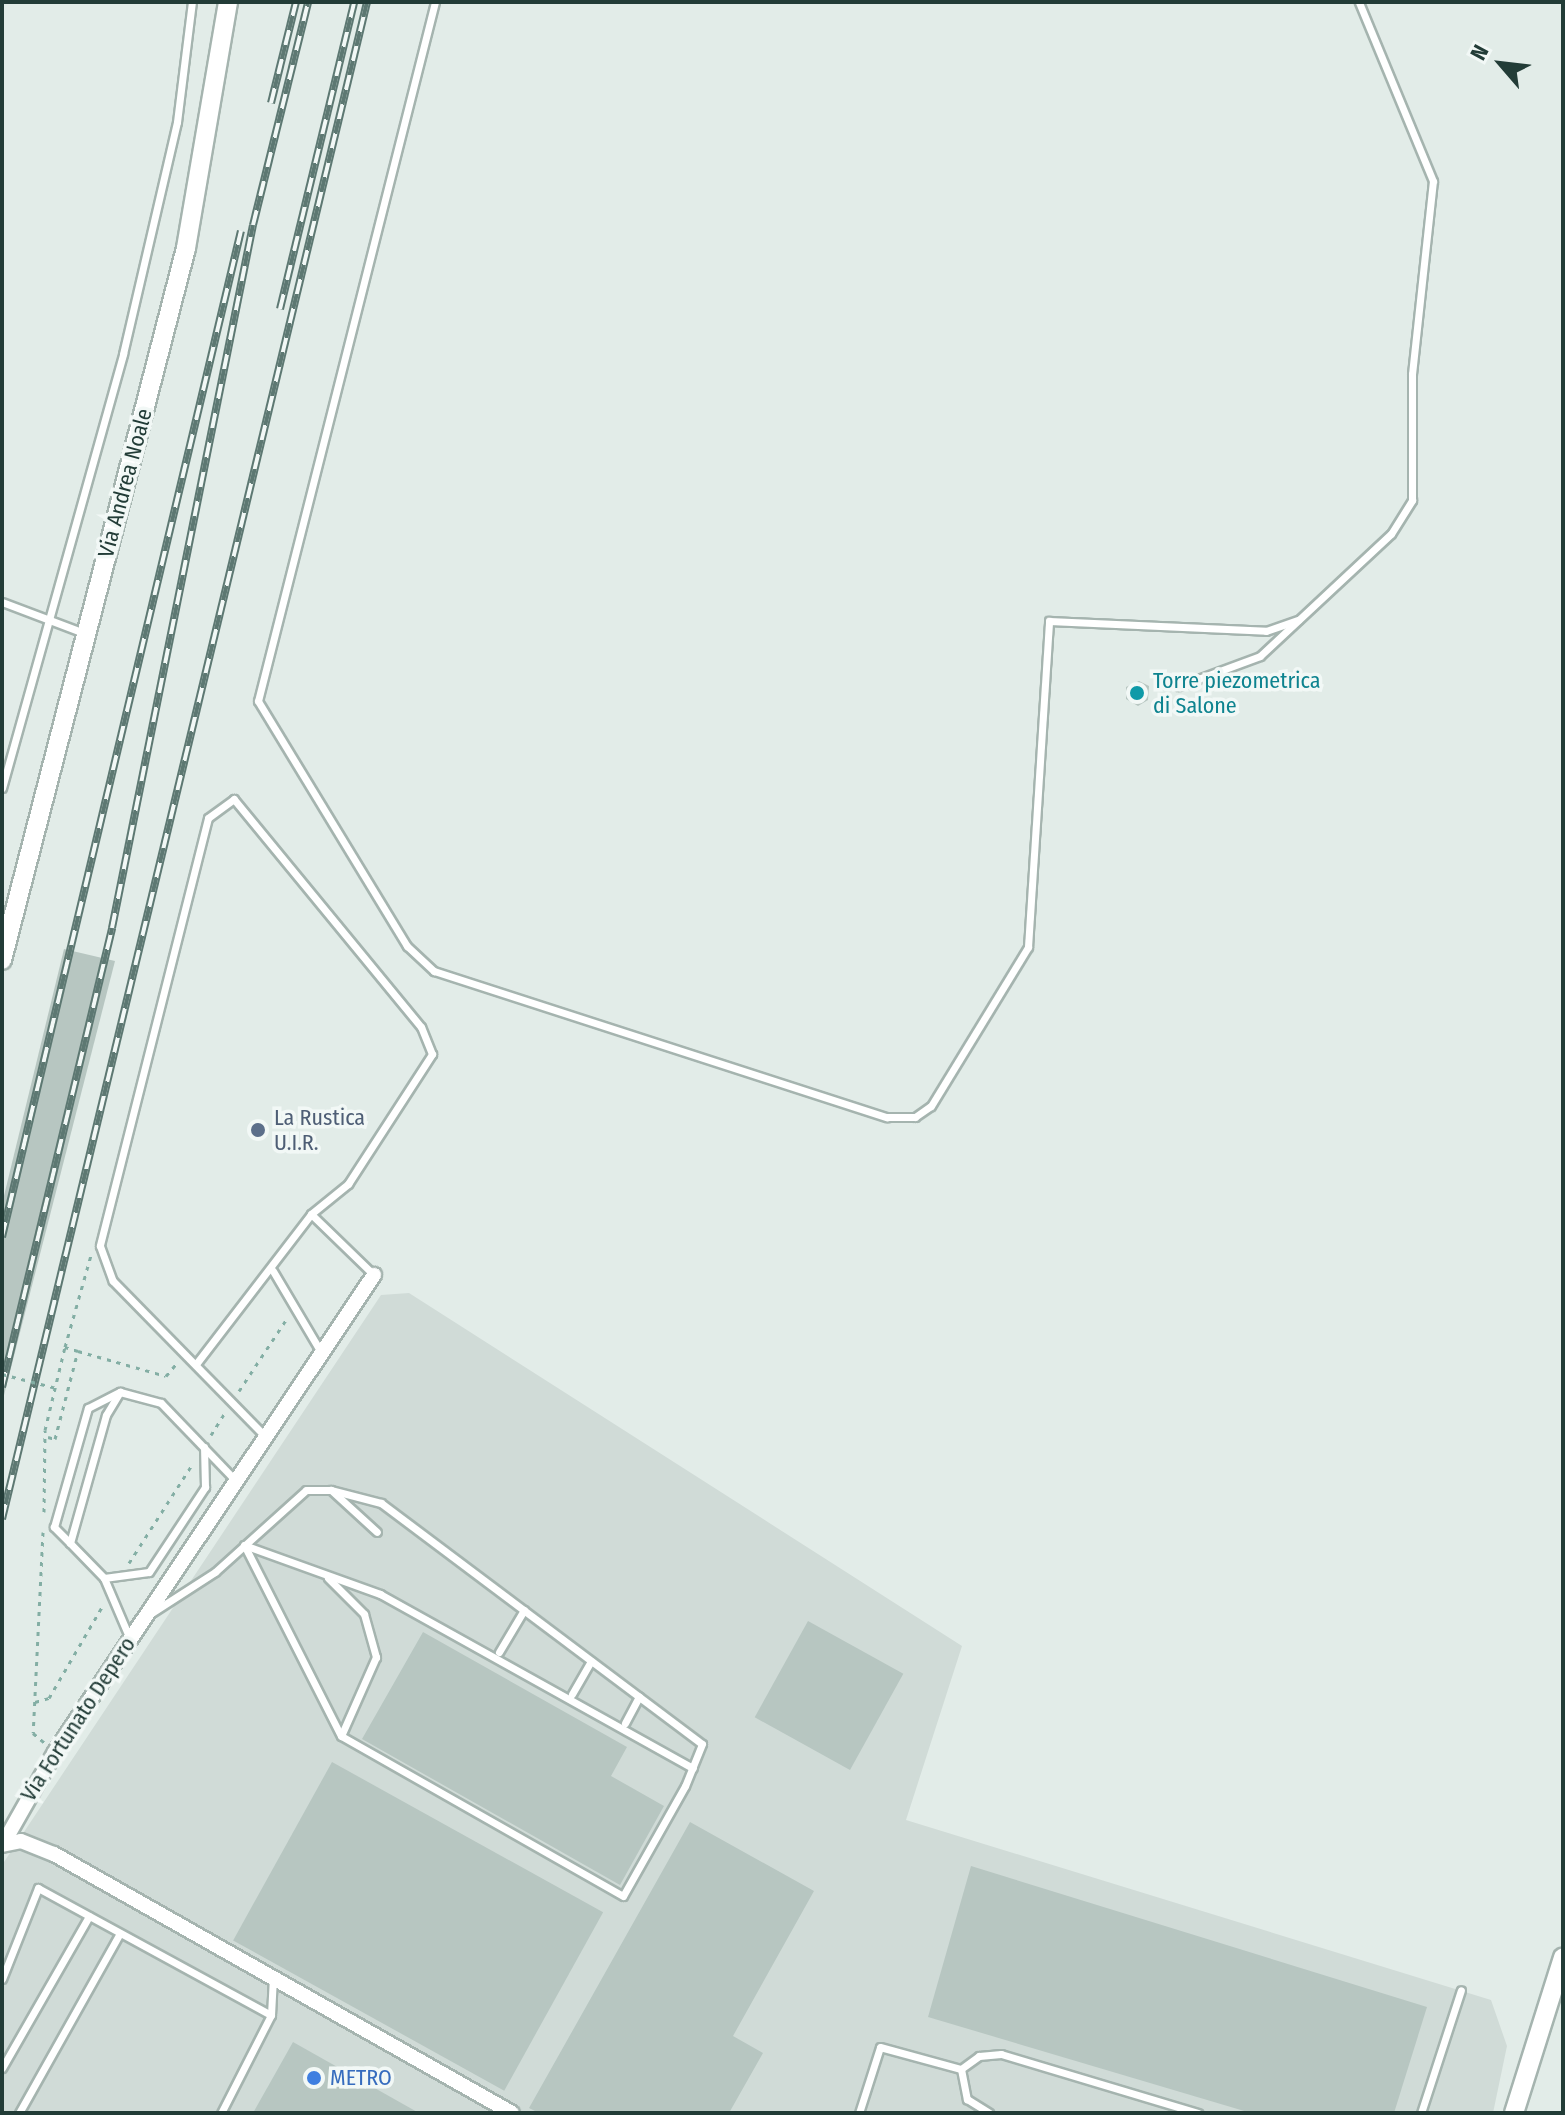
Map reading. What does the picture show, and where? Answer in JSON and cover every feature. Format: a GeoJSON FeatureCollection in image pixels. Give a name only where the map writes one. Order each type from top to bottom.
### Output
{"type":"FeatureCollection","features":[{"type":"Feature","properties":{"kind":"street","name":"Via Andrea Noale"},"geometry":{"type":"LineString","coordinates":[[2,960],[84,633],[186,248],[228,2]]}},
{"type":"Feature","properties":{"kind":"street","name":"Via Fortunato Depero"},"geometry":{"type":"LineString","coordinates":[[3,1844],[55,1752],[374,1275]]}},
{"type":"Feature","properties":{"kind":"street","name":"Via Fortunato Depero"},"geometry":{"type":"LineString","coordinates":[[3,1844],[21,1841],[54,1854],[512,2113]]}},
{"type":"Feature","properties":{"kind":"street"},"geometry":{"type":"LineString","coordinates":[[1514,2113],[1563,1958]]}},
{"type":"Feature","properties":{"kind":"lane"},"geometry":{"type":"LineString","coordinates":[[2,788],[46,619],[123,354],[177,122],[192,2]]}},
{"type":"Feature","properties":{"kind":"lane"},"geometry":{"type":"LineString","coordinates":[[435,2],[258,701],[402,939],[434,971],[887,1117],[915,1117],[931,1106],[1028,947],[1046,626],[1060,617],[1266,631],[1298,620]]}},
{"type":"Feature","properties":{"kind":"lane"},"geometry":{"type":"LineString","coordinates":[[1179,686],[1253,660],[1391,534],[1413,491],[1412,374],[1433,181],[1359,2]]}},
{"type":"Feature","properties":{"kind":"lane"},"geometry":{"type":"LineString","coordinates":[[2,602],[84,633]]}},
{"type":"Feature","properties":{"kind":"lane"},"geometry":{"type":"LineString","coordinates":[[196,1364],[273,1271],[311,1214],[348,1184],[426,1071],[432,1048],[242,803],[228,799],[208,818],[100,1246],[113,1281],[265,1436]]}},
{"type":"Feature","properties":{"kind":"lane"},"geometry":{"type":"LineString","coordinates":[[311,1214],[374,1275]]}},
{"type":"Feature","properties":{"kind":"lane"},"geometry":{"type":"LineString","coordinates":[[273,1271],[322,1354]]}},
{"type":"Feature","properties":{"kind":"lane"},"geometry":{"type":"LineString","coordinates":[[70,1543],[106,1415],[120,1392]]}},
{"type":"Feature","properties":{"kind":"lane"},"geometry":{"type":"LineString","coordinates":[[130,1640],[104,1578],[54,1527],[88,1408],[120,1392],[148,1394],[236,1481]]}},
{"type":"Feature","properties":{"kind":"lane"},"geometry":{"type":"LineString","coordinates":[[104,1578],[118,1579],[149,1572],[197,1503],[208,1472],[204,1446]]}},
{"type":"Feature","properties":{"kind":"lane"},"geometry":{"type":"LineString","coordinates":[[145,1618],[244,1545],[306,1490],[331,1490],[381,1503],[702,1744],[693,1768],[623,1896],[341,1736],[244,1545]]}},
{"type":"Feature","properties":{"kind":"lane"},"geometry":{"type":"LineString","coordinates":[[331,1490],[377,1532]]}},
{"type":"Feature","properties":{"kind":"lane"},"geometry":{"type":"LineString","coordinates":[[244,1545],[380,1594],[693,1768]]}},
{"type":"Feature","properties":{"kind":"lane"},"geometry":{"type":"LineString","coordinates":[[325,1574],[364,1614],[376,1657],[341,1736]]}},
{"type":"Feature","properties":{"kind":"lane"},"geometry":{"type":"LineString","coordinates":[[499,1652],[524,1610]]}},
{"type":"Feature","properties":{"kind":"lane"},"geometry":{"type":"LineString","coordinates":[[572,1694],[591,1661]]}},
{"type":"Feature","properties":{"kind":"lane"},"geometry":{"type":"LineString","coordinates":[[625,1723],[639,1697]]}},
{"type":"Feature","properties":{"kind":"lane"},"geometry":{"type":"LineString","coordinates":[[2,1979],[38,1888],[271,2015]]}},
{"type":"Feature","properties":{"kind":"lane"},"geometry":{"type":"LineString","coordinates":[[2,2068],[89,1916]]}},
{"type":"Feature","properties":{"kind":"lane"},"geometry":{"type":"LineString","coordinates":[[19,2113],[120,1933]]}},
{"type":"Feature","properties":{"kind":"lane"},"geometry":{"type":"LineString","coordinates":[[221,2113],[271,2015],[273,1979]]}},
{"type":"Feature","properties":{"kind":"lane"},"geometry":{"type":"LineString","coordinates":[[1421,2113],[1461,1990]]}},
{"type":"Feature","properties":{"kind":"lane"},"geometry":{"type":"LineString","coordinates":[[859,2113],[880,2047],[961,2069]]}},
{"type":"Feature","properties":{"kind":"lane"},"geometry":{"type":"LineString","coordinates":[[961,2069],[979,2056],[1001,2054],[1198,2113]]}},
{"type":"Feature","properties":{"kind":"lane"},"geometry":{"type":"LineString","coordinates":[[961,2069],[967,2099],[989,2113]]}},
{"type":"Feature","properties":{"kind":"path"},"geometry":{"type":"LineString","coordinates":[[55,1752],[33,1733],[48,1437],[65,1347],[93,1245],[100,1246]]}},
{"type":"Feature","properties":{"kind":"path"},"geometry":{"type":"LineString","coordinates":[[118,1579],[294,1307]]}},
{"type":"Feature","properties":{"kind":"path"},"geometry":{"type":"LineString","coordinates":[[65,1347],[166,1376],[186,1353]]}},
{"type":"Feature","properties":{"kind":"path"},"geometry":{"type":"LineString","coordinates":[[48,1437],[55,1439],[78,1351]]}},
{"type":"Feature","properties":{"kind":"path"},"geometry":{"type":"LineString","coordinates":[[2,1374],[56,1388]]}},
{"type":"Feature","properties":{"kind":"path"},"geometry":{"type":"LineString","coordinates":[[35,1702],[49,1698],[111,1591]]}},
{"type":"Feature","properties":{"kind":"shaded area"},"geometry":{"type":"Polygon","coordinates":[[[409,1293],[962,1646],[906,1820],[1491,2000],[1507,2046],[1493,2113],[2,2113],[2,1865],[381,1295],[409,1293]]]}},
{"type":"Feature","properties":{"kind":"building","name":"Torre piezometrica di Salone"},"geometry":{"type":"Polygon","coordinates":[[[1139,681],[1149,686],[1148,700],[1138,706],[1126,699],[1126,687],[1139,681]]]}},
{"type":"Feature","properties":{"kind":"building"},"geometry":{"type":"Polygon","coordinates":[[[64,949],[115,961],[2,1403],[2,1204],[64,949]]]}},
{"type":"Feature","properties":{"kind":"building"},"geometry":{"type":"Polygon","coordinates":[[[808,1621],[903,1674],[850,1770],[755,1717],[808,1621]]]}},
{"type":"Feature","properties":{"kind":"building"},"geometry":{"type":"Polygon","coordinates":[[[423,1632],[627,1747],[611,1776],[664,1806],[620,1885],[362,1739],[423,1632]]]}},
{"type":"Feature","properties":{"kind":"building"},"geometry":{"type":"Polygon","coordinates":[[[332,1762],[603,1912],[504,2091],[233,1940],[332,1762]]]}},
{"type":"Feature","properties":{"kind":"building"},"geometry":{"type":"Polygon","coordinates":[[[690,1822],[814,1891],[733,2036],[763,2053],[729,2113],[539,2113],[529,2108],[690,1822]]]}},
{"type":"Feature","properties":{"kind":"building"},"geometry":{"type":"Polygon","coordinates":[[[971,1866],[1427,2007],[1394,2113],[1251,2113],[928,2017],[971,1866]]]}},
{"type":"Feature","properties":{"kind":"building","name":"METRO"},"geometry":{"type":"Polygon","coordinates":[[[293,2042],[419,2113],[253,2113],[293,2042]]]}},
{"type":"Feature","properties":{"kind":"railway"},"geometry":{"type":"LineString","coordinates":[[271,103],[296,2]]}},
{"type":"Feature","properties":{"kind":"railway"},"geometry":{"type":"LineString","coordinates":[[2,1387],[112,928],[253,225],[308,2]]}},
{"type":"Feature","properties":{"kind":"railway"},"geometry":{"type":"LineString","coordinates":[[280,309],[354,2]]}},
{"type":"Feature","properties":{"kind":"railway"},"geometry":{"type":"LineString","coordinates":[[2,1519],[367,2]]}},
{"type":"Feature","properties":{"kind":"railway"},"geometry":{"type":"LineString","coordinates":[[2,1237],[241,231]]}},
{"type":"Feature","properties":{"kind":"place","name":"Torre piezometrica di Salone"},"geometry":{"type":"Point","coordinates":[1137,693]}},
{"type":"Feature","properties":{"kind":"place","name":"La Rustica U.I.R."},"geometry":{"type":"Point","coordinates":[258,1130]}},
{"type":"Feature","properties":{"kind":"place","name":"METRO"},"geometry":{"type":"Point","coordinates":[314,2078]}}]}
